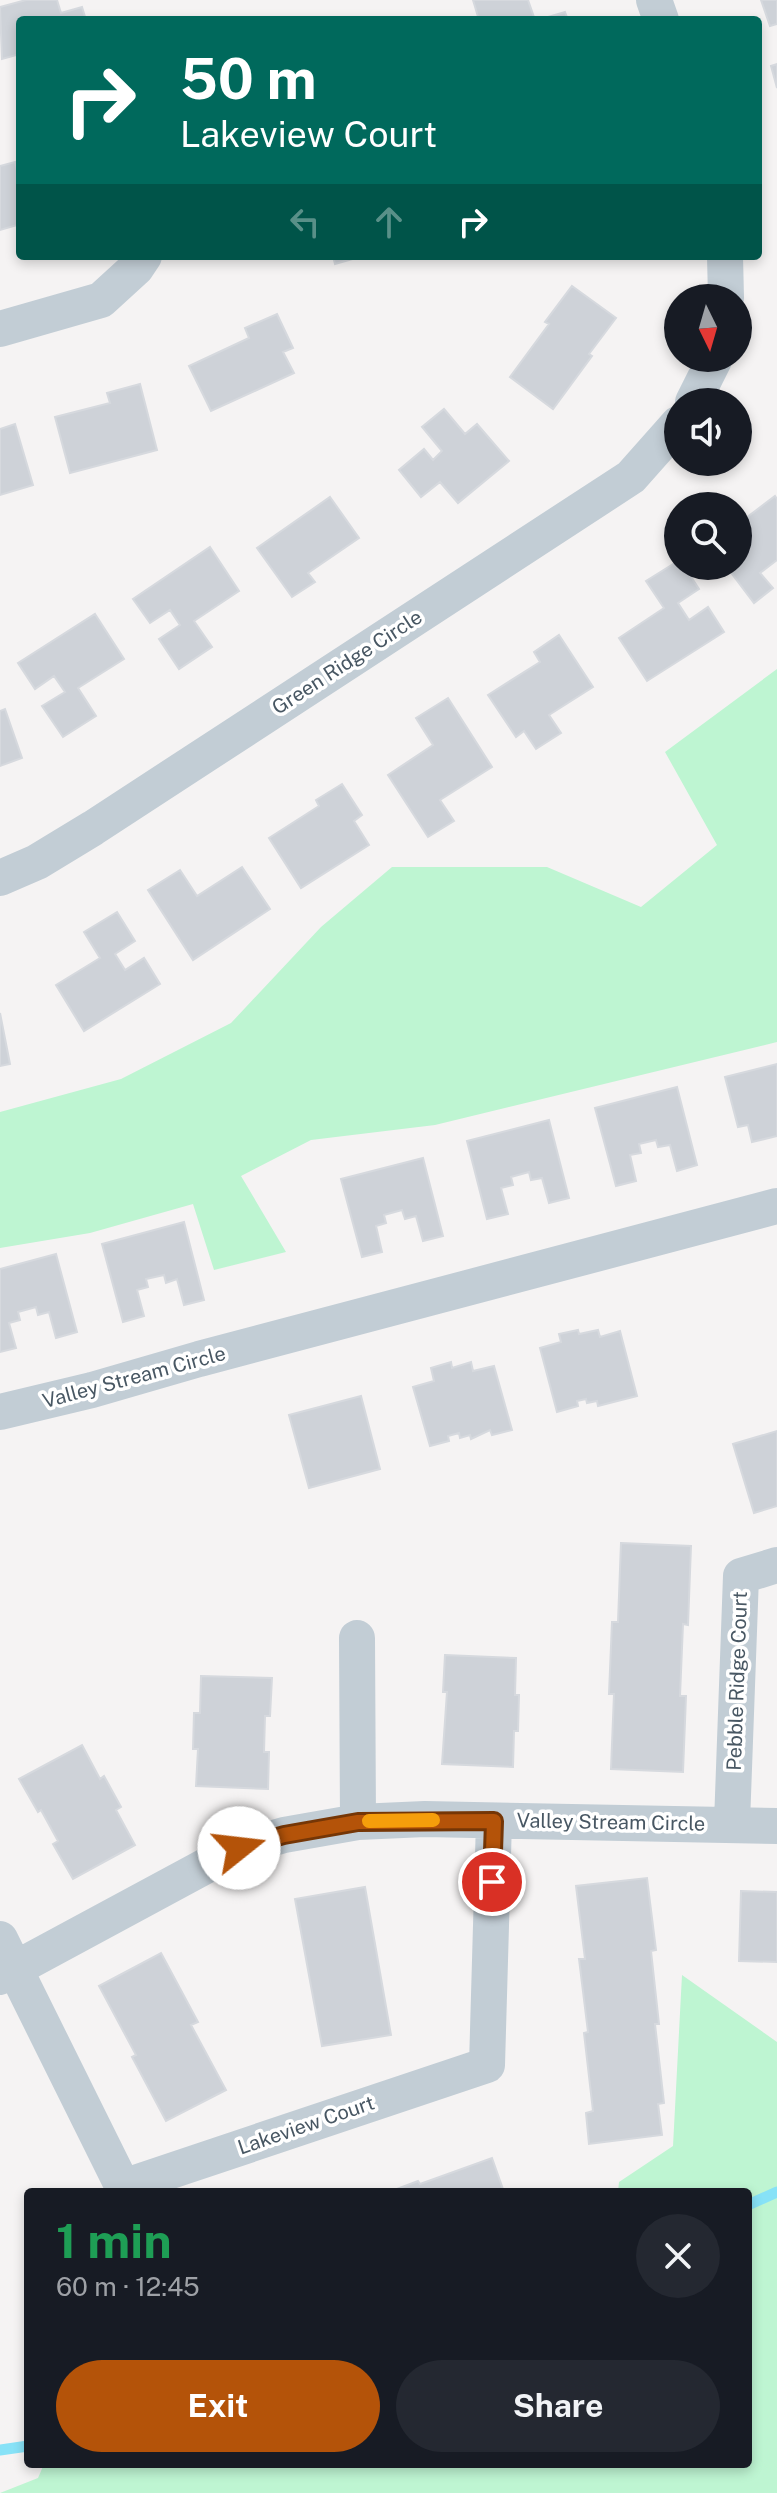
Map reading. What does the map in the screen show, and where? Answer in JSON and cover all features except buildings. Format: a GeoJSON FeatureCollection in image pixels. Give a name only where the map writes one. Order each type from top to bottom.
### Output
{"type":"FeatureCollection","features":[{"type":"Feature","properties":{"kind":"street"},"geometry":{"type":"LineString","coordinates":[[0,329],[101,300],[141,260]]}},
{"type":"Feature","properties":{"kind":"street"},"geometry":{"type":"LineString","coordinates":[[726,260],[727,284]]}},
{"type":"Feature","properties":{"kind":"street","name":"Green Ridge Circle"},"geometry":{"type":"LineString","coordinates":[[0,878],[37,862],[93,828],[631,477],[664,440]]}},
{"type":"Feature","properties":{"kind":"street","name":"Valley Stream Circle"},"geometry":{"type":"LineString","coordinates":[[0,1412],[777,1206]]}},
{"type":"Feature","properties":{"kind":"street","name":"Pebble Ridge Court"},"geometry":{"type":"LineString","coordinates":[[732,1823],[741,1576],[777,1565]]}},
{"type":"Feature","properties":{"kind":"street"},"geometry":{"type":"LineString","coordinates":[[357,1638],[358,1822]]}},
{"type":"Feature","properties":{"kind":"street","name":"Lakeview Court"},"geometry":{"type":"LineString","coordinates":[[5,1962],[123,2187],[487,2065],[494,1821]]}},
{"type":"Feature","properties":{"kind":"street","name":"Valley Stream Circle"},"geometry":{"type":"LineString","coordinates":[[5,1962],[239,1848],[284,1835],[358,1822],[732,1823],[777,1826]]}},
{"type":"Feature","properties":{"kind":"green space"},"geometry":{"type":"Polygon","coordinates":[[[777,669],[777,1042],[435,1125],[311,1140],[241,1176],[286,1252],[214,1270],[193,1204],[90,1233],[0,1248],[0,1112],[121,1079],[231,1023],[321,927],[392,867],[547,867],[641,907],[717,845],[665,752],[777,669]]]}},
{"type":"Feature","properties":{"kind":"green space"},"geometry":{"type":"Polygon","coordinates":[[[682,1975],[777,2042],[777,2493],[0,2493],[38,2478],[42,2468],[752,2468],[752,2188],[618,2188],[619,2182],[673,2146],[682,1975]]]}},
{"type":"Feature","properties":{"kind":"waterway"},"geometry":{"type":"LineString","coordinates":[[752,2203],[777,2192]]}},
{"type":"Feature","properties":{"kind":"waterway"},"geometry":{"type":"LineString","coordinates":[[0,2450],[24,2447]]}},
{"type":"Feature","properties":{"kind":"slow traffic"},"geometry":{"type":"LineString","coordinates":[[369,1821],[433,1820]]}},
{"type":"Feature","properties":{"kind":"route"},"geometry":{"type":"LineString","coordinates":[[239,1848],[284,1835],[358,1822],[425,1819],[494,1821],[492,1882]]}}]}
